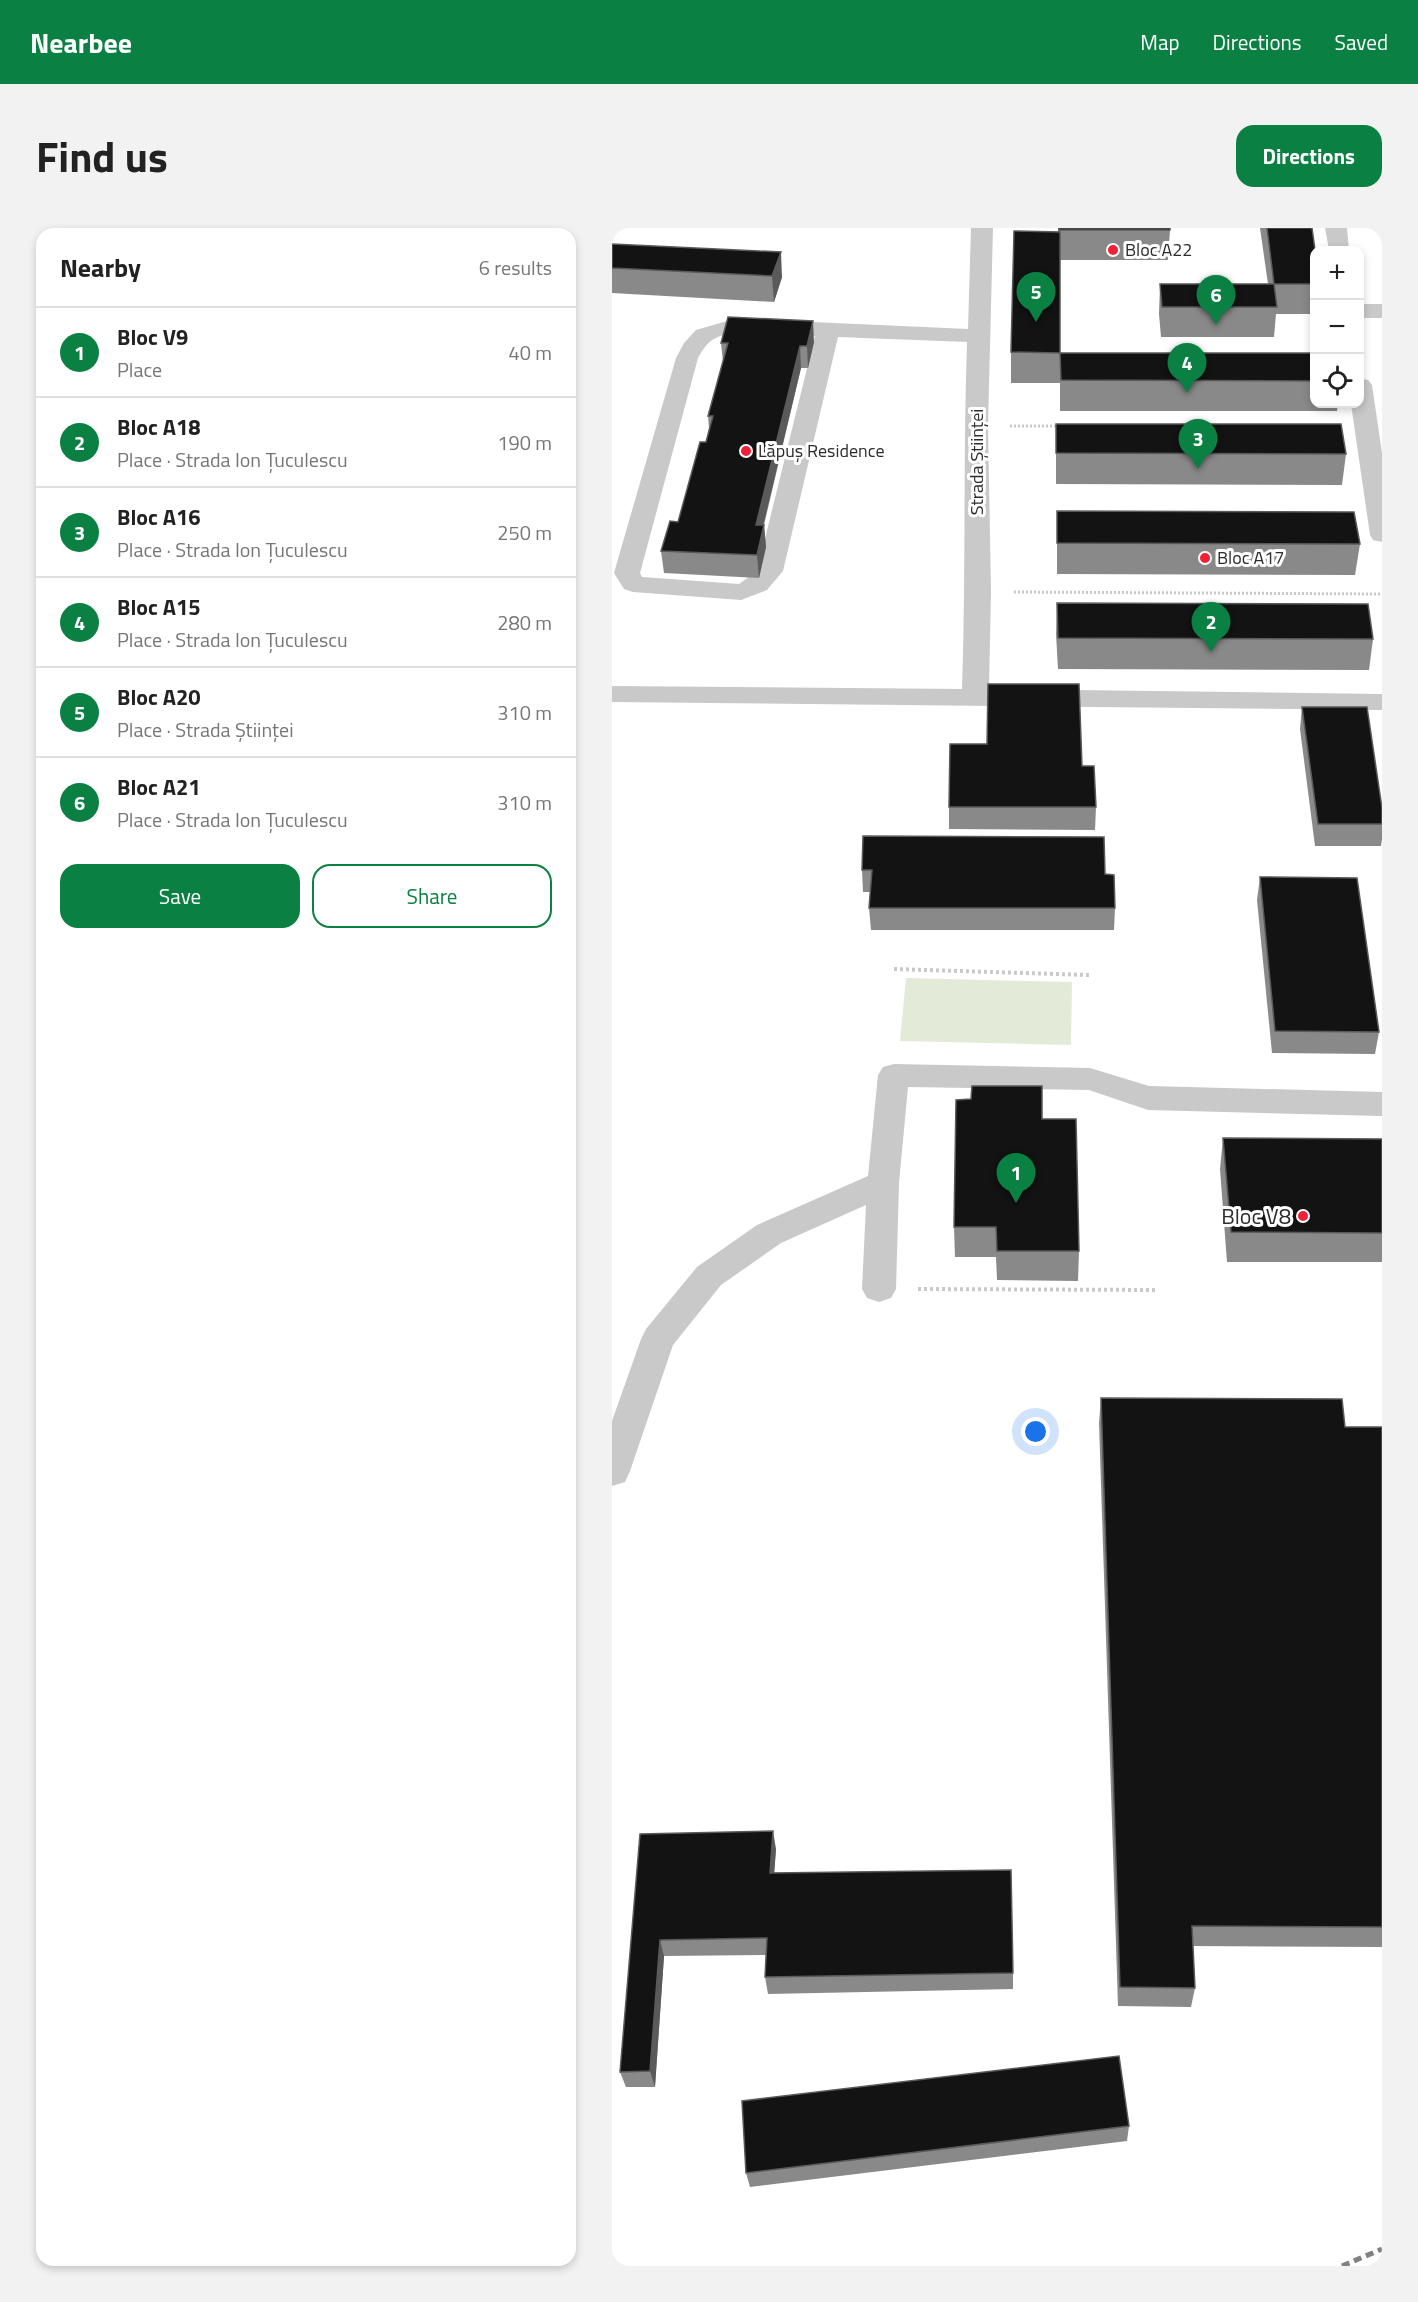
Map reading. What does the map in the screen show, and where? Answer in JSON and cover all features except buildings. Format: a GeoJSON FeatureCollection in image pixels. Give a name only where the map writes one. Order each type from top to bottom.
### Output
{"type":"FeatureCollection","features":[{"type":"Feature","properties":{"kind":"street","name":"Strada Științei"},"geometry":{"type":"LineString","coordinates":[[975,697],[978,592],[976,425],[982,228]]}},
{"type":"Feature","properties":{"kind":"street"},"geometry":{"type":"LineString","coordinates":[[1336,228],[1338,246]]}},
{"type":"Feature","properties":{"kind":"street"},"geometry":{"type":"LineString","coordinates":[[1364,310],[1382,311]]}},
{"type":"Feature","properties":{"kind":"street"},"geometry":{"type":"LineString","coordinates":[[828,330],[770,571],[764,581],[752,589],[741,592],[633,584],[627,573],[687,358],[694,341],[704,333],[718,328],[747,326],[979,336]]}},
{"type":"Feature","properties":{"kind":"street"},"geometry":{"type":"LineString","coordinates":[[1363,408],[1382,535]]}},
{"type":"Feature","properties":{"kind":"street"},"geometry":{"type":"LineString","coordinates":[[612,694],[1382,702]]}},
{"type":"Feature","properties":{"kind":"street"},"geometry":{"type":"LineString","coordinates":[[879,1289],[884,1183],[894,1075],[1090,1079],[1148,1098],[1382,1104]]}},
{"type":"Feature","properties":{"kind":"street"},"geometry":{"type":"LineString","coordinates":[[612,1472],[658,1339],[709,1276],[769,1234],[884,1183]]}},
{"type":"Feature","properties":{"kind":"path"},"geometry":{"type":"LineString","coordinates":[[976,425],[1059,426]]}},
{"type":"Feature","properties":{"kind":"path"},"geometry":{"type":"LineString","coordinates":[[978,592],[1382,594]]}},
{"type":"Feature","properties":{"kind":"path"},"geometry":{"type":"LineString","coordinates":[[894,969],[1089,975]]}},
{"type":"Feature","properties":{"kind":"path"},"geometry":{"type":"LineString","coordinates":[[879,1289],[1155,1290]]}},
{"type":"Feature","properties":{"kind":"green space"},"geometry":{"type":"Polygon","coordinates":[[[906,978],[1072,982],[1071,1045],[900,1041],[906,978]]]}},
{"type":"Feature","properties":{"kind":"railway"},"geometry":{"type":"LineString","coordinates":[[1342,2266],[1382,2249]]}},
{"type":"Feature","properties":{"kind":"place","name":"Bloc A22"},"geometry":{"type":"Point","coordinates":[1113,250]}},
{"type":"Feature","properties":{"kind":"place","name":"Bloc A20"},"geometry":{"type":"Point","coordinates":[1036,322]}},
{"type":"Feature","properties":{"kind":"place","name":"Bloc A21"},"geometry":{"type":"Point","coordinates":[1216,325]}},
{"type":"Feature","properties":{"kind":"place","name":"Bloc A15"},"geometry":{"type":"Point","coordinates":[1187,393]}},
{"type":"Feature","properties":{"kind":"place","name":"Lăpuș Residence"},"geometry":{"type":"Point","coordinates":[746,451]}},
{"type":"Feature","properties":{"kind":"place","name":"Bloc A16"},"geometry":{"type":"Point","coordinates":[1198,469]}},
{"type":"Feature","properties":{"kind":"place","name":"Bloc A17"},"geometry":{"type":"Point","coordinates":[1205,558]}},
{"type":"Feature","properties":{"kind":"place","name":"Bloc A18"},"geometry":{"type":"Point","coordinates":[1211,652]}},
{"type":"Feature","properties":{"kind":"place","name":"Bloc V9"},"geometry":{"type":"Point","coordinates":[1016,1203]}},
{"type":"Feature","properties":{"kind":"place","name":"Bloc V8"},"geometry":{"type":"Point","coordinates":[1303,1216]}}]}
